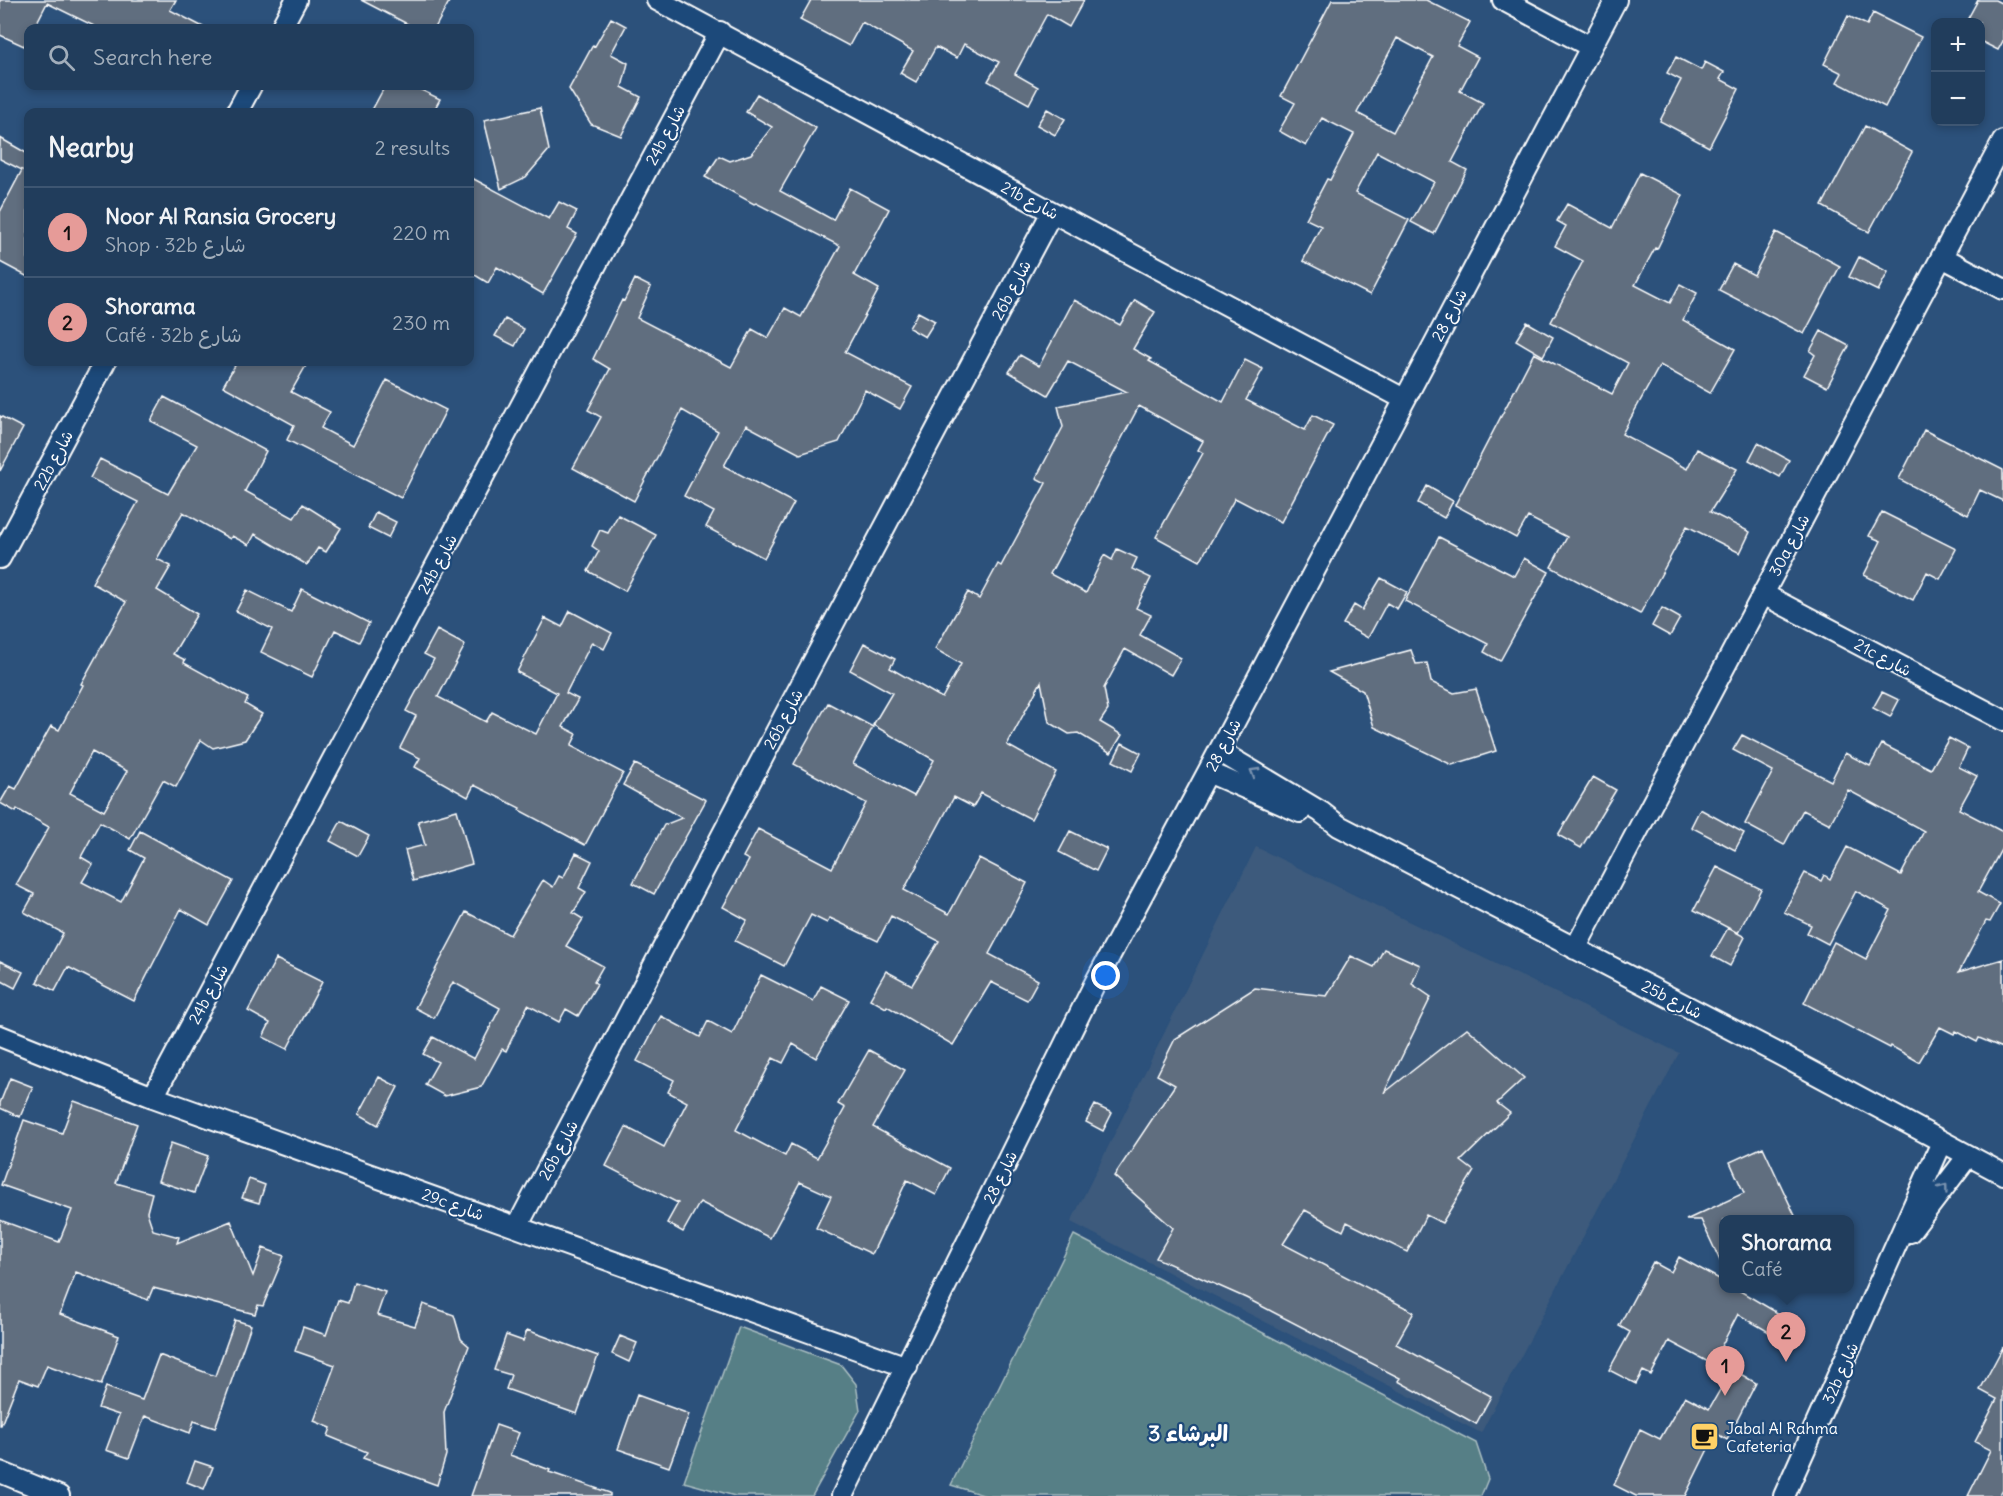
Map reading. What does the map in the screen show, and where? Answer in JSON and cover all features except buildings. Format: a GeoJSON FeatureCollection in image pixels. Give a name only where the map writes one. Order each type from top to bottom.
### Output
{"type":"FeatureCollection","features":[{"type":"Feature","properties":{"kind":"street"},"geometry":{"type":"LineString","coordinates":[[283,24],[296,0]]}},
{"type":"Feature","properties":{"kind":"street","name":"21b شارع"},"geometry":{"type":"LineString","coordinates":[[657,0],[1404,399]]}},
{"type":"Feature","properties":{"kind":"street"},"geometry":{"type":"LineString","coordinates":[[1503,0],[1591,47]]}},
{"type":"Feature","properties":{"kind":"street","name":"شارع 28"},"geometry":{"type":"LineString","coordinates":[[842,1496],[1080,1011],[1616,0]]}},
{"type":"Feature","properties":{"kind":"street","name":"24b شارع"},"geometry":{"type":"LineString","coordinates":[[153,1097],[720,32]]}},
{"type":"Feature","properties":{"kind":"street"},"geometry":{"type":"LineString","coordinates":[[239,108],[249,90]]}},
{"type":"Feature","properties":{"kind":"street","name":"30a شارع"},"geometry":{"type":"LineString","coordinates":[[1575,949],[2003,141]]}},
{"type":"Feature","properties":{"kind":"street","name":"26b شارع"},"geometry":{"type":"LineString","coordinates":[[517,1227],[1052,212]]}},
{"type":"Feature","properties":{"kind":"street"},"geometry":{"type":"LineString","coordinates":[[1942,257],[2003,289]]}},
{"type":"Feature","properties":{"kind":"street","name":"22b شارع"},"geometry":{"type":"LineString","coordinates":[[0,558],[103,366]]}},
{"type":"Feature","properties":{"kind":"street","name":"21c شارع"},"geometry":{"type":"LineString","coordinates":[[1763,594],[2003,720]]}},
{"type":"Feature","properties":{"kind":"street","name":"25b شارع"},"geometry":{"type":"LineString","coordinates":[[1219,751],[1321,812],[1340,826]]}},
{"type":"Feature","properties":{"kind":"street","name":"25b شارع"},"geometry":{"type":"LineString","coordinates":[[1208,772],[1305,814],[1340,826],[2003,1174]]}},
{"type":"Feature","properties":{"kind":"street","name":"29c شارع"},"geometry":{"type":"LineString","coordinates":[[0,1036],[153,1097],[907,1367]]}},
{"type":"Feature","properties":{"kind":"street","name":"32b شارع"},"geometry":{"type":"LineString","coordinates":[[1784,1496],[1942,1143]]}},
{"type":"Feature","properties":{"kind":"street","name":"32b شارع"},"geometry":{"type":"LineString","coordinates":[[1895,1250],[1968,1156]]}},
{"type":"Feature","properties":{"kind":"street"},"geometry":{"type":"LineString","coordinates":[[0,1472],[59,1496]]}},
{"type":"Feature","properties":{"kind":"shaded area"},"geometry":{"type":"Polygon","coordinates":[[[1256,847],[1679,1053],[1481,1433],[1071,1222],[1256,847]]]}},
{"type":"Feature","properties":{"kind":"green space"},"geometry":{"type":"Polygon","coordinates":[[[1074,1235],[1476,1443],[1488,1479],[1481,1496],[986,1496],[951,1485],[1074,1235]]]}},
{"type":"Feature","properties":{"kind":"green space"},"geometry":{"type":"Polygon","coordinates":[[[739,1327],[841,1365],[856,1384],[860,1410],[812,1496],[735,1496],[684,1482],[739,1327]]]}},
{"type":"Feature","properties":{"kind":"place","name":"Shorama"},"geometry":{"type":"Point","coordinates":[1786,1362]}},
{"type":"Feature","properties":{"kind":"place","name":"Noor Al Ransia Grocery"},"geometry":{"type":"Point","coordinates":[1725,1396]}},
{"type":"Feature","properties":{"kind":"place","name":"Jabal Al Rahma Cafeteria"},"geometry":{"type":"Point","coordinates":[1705,1437]}},
{"type":"Feature","properties":{"kind":"district","name":"البرشاء 3"},"geometry":{"type":"Point","coordinates":[1188,1433]}}]}
